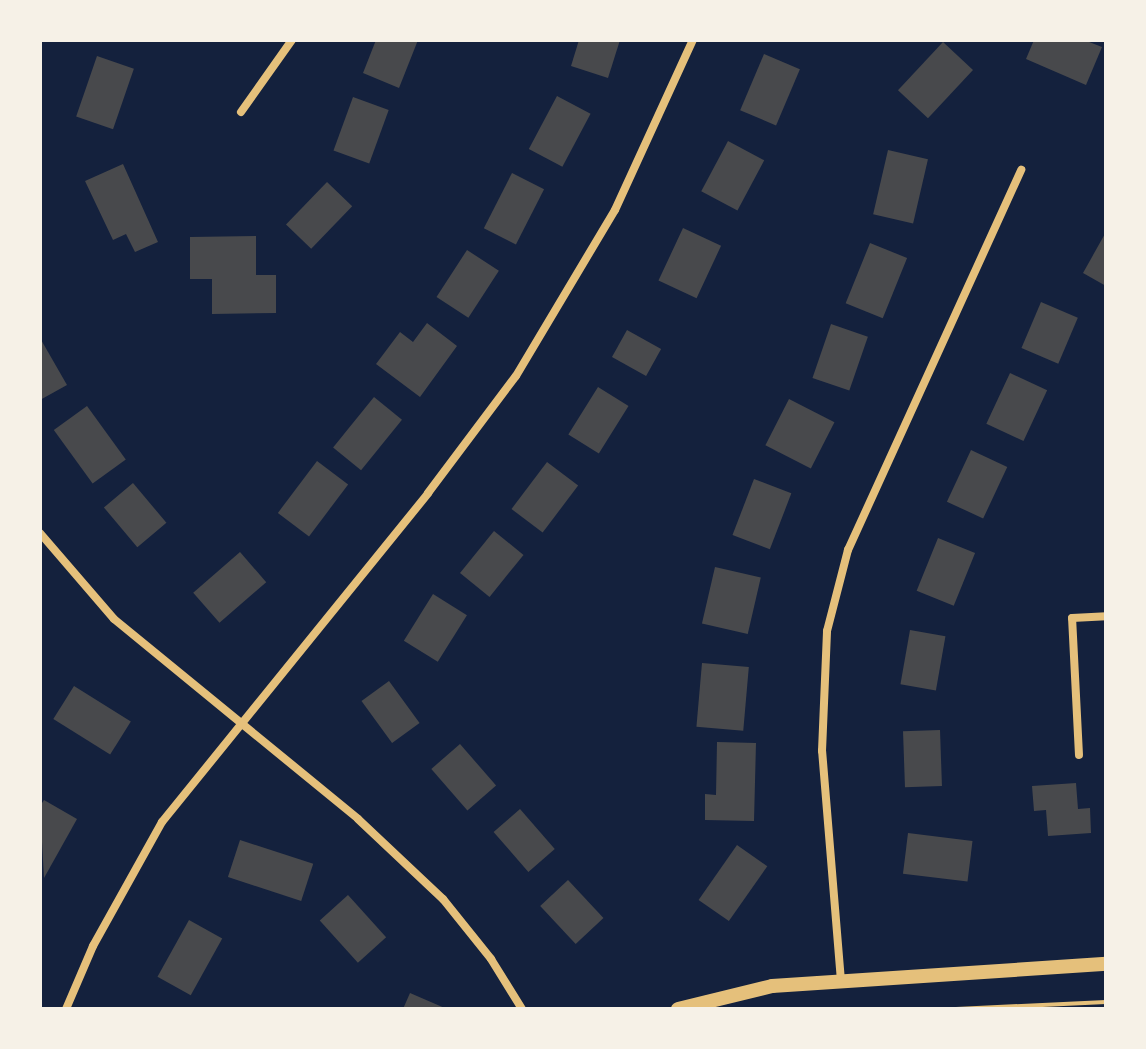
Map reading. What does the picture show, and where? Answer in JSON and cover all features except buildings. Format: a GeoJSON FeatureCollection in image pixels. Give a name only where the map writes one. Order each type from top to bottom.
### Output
{"type":"FeatureCollection","features":[{"type":"Feature","properties":{"kind":"street"},"geometry":{"type":"LineString","coordinates":[[241,112],[292,40]]}},
{"type":"Feature","properties":{"kind":"street"},"geometry":{"type":"LineString","coordinates":[[66,1009],[93,946],[162,822],[428,493],[516,376],[615,210],[693,40]]}},
{"type":"Feature","properties":{"kind":"street"},"geometry":{"type":"LineString","coordinates":[[841,981],[822,751],[827,631],[848,550],[1021,170]]}},
{"type":"Feature","properties":{"kind":"street"},"geometry":{"type":"LineString","coordinates":[[40,533],[114,619],[358,819],[443,899],[491,959],[522,1009]]}},
{"type":"Feature","properties":{"kind":"street"},"geometry":{"type":"LineString","coordinates":[[1079,755],[1072,618],[1106,616]]}},
{"type":"Feature","properties":{"kind":"street"},"geometry":{"type":"LineString","coordinates":[[678,1009],[772,986],[1106,964]]}},
{"type":"Feature","properties":{"kind":"path"},"geometry":{"type":"LineString","coordinates":[[956,1009],[1106,1002]]}}]}
